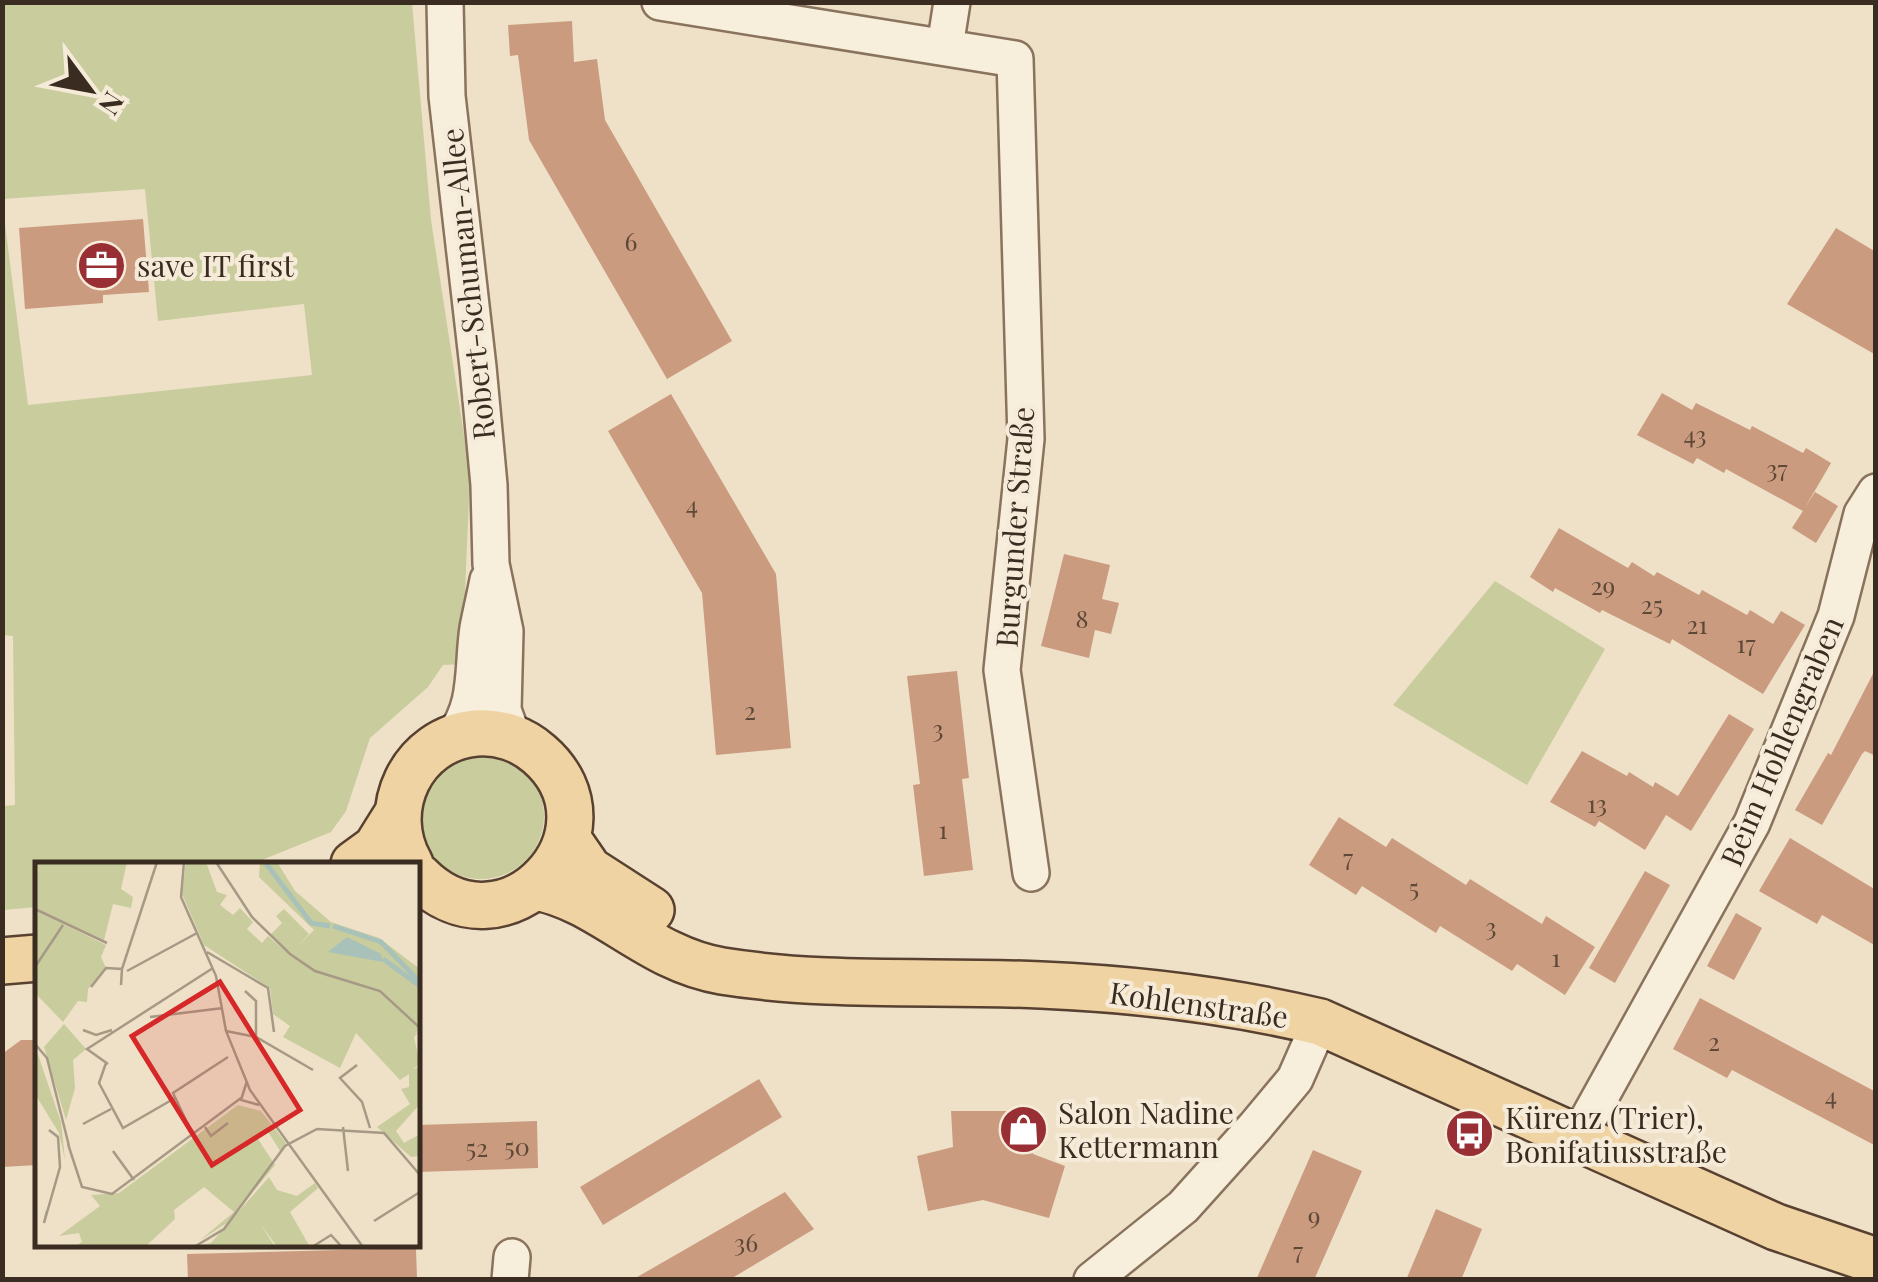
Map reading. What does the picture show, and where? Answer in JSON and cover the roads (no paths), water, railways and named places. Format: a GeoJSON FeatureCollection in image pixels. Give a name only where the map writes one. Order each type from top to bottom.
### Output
{"type":"FeatureCollection","features":[{"type":"Feature","properties":{"kind":"main road"},"geometry":{"type":"LineString","coordinates":[[410,862],[399,839],[396,816],[401,791],[430,750],[452,738],[483,733],[513,738],[541,755],[561,782],[569,814],[567,838],[553,869],[536,887],[513,900],[480,906],[448,898],[420,878]]}},
{"type":"Feature","properties":{"kind":"main road"},"geometry":{"type":"LineString","coordinates":[[357,862],[376,848],[396,816]]}},
{"type":"Feature","properties":{"kind":"main road","name":"Kohlenstraße"},"geometry":{"type":"LineString","coordinates":[[567,838],[582,863],[600,878],[664,918],[774,977]]}},
{"type":"Feature","properties":{"kind":"main road","name":"Kohlenstraße"},"geometry":{"type":"LineString","coordinates":[[536,887],[574,899],[643,942],[693,964],[774,977],[893,984],[1039,985],[1147,993],[1250,1005],[1320,1022],[1776,1227],[1876,1260]]}},
{"type":"Feature","properties":{"kind":"main road"},"geometry":{"type":"LineString","coordinates":[[2,961],[35,958]]}},
{"type":"Feature","properties":{"kind":"street","name":"Robert-Schuman-Allee"},"geometry":{"type":"LineString","coordinates":[[445,2],[447,96],[478,367],[492,564],[504,631],[503,710],[513,738]]}},
{"type":"Feature","properties":{"kind":"street"},"geometry":{"type":"LineString","coordinates":[[660,2],[945,48],[952,2]]}},
{"type":"Feature","properties":{"kind":"street","name":"Burgunder Straße"},"geometry":{"type":"LineString","coordinates":[[945,48],[1015,59],[1026,439],[1002,670],[1031,873]]}},
{"type":"Feature","properties":{"kind":"street","name":"Beim Hohlengraben"},"geometry":{"type":"LineString","coordinates":[[1577,1139],[1752,823],[1836,616],[1862,514],[1876,492]]}},
{"type":"Feature","properties":{"kind":"street","name":"Robert-Schuman-Allee"},"geometry":{"type":"LineString","coordinates":[[452,738],[465,719],[471,700],[478,630],[492,564]]}},
{"type":"Feature","properties":{"kind":"street"},"geometry":{"type":"LineString","coordinates":[[1092,1280],[1183,1207],[1255,1128],[1294,1079],[1320,1022]]}},
{"type":"Feature","properties":{"kind":"place","name":"save IT first"},"geometry":{"type":"Point","coordinates":[102,265]}},
{"type":"Feature","properties":{"kind":"place","name":"Salon Nadine Kettermann"},"geometry":{"type":"Point","coordinates":[1023,1129]}},
{"type":"Feature","properties":{"kind":"place","name":"Kürenz (Trier), Bonifatiusstraße"},"geometry":{"type":"Point","coordinates":[1470,1134]}}]}
